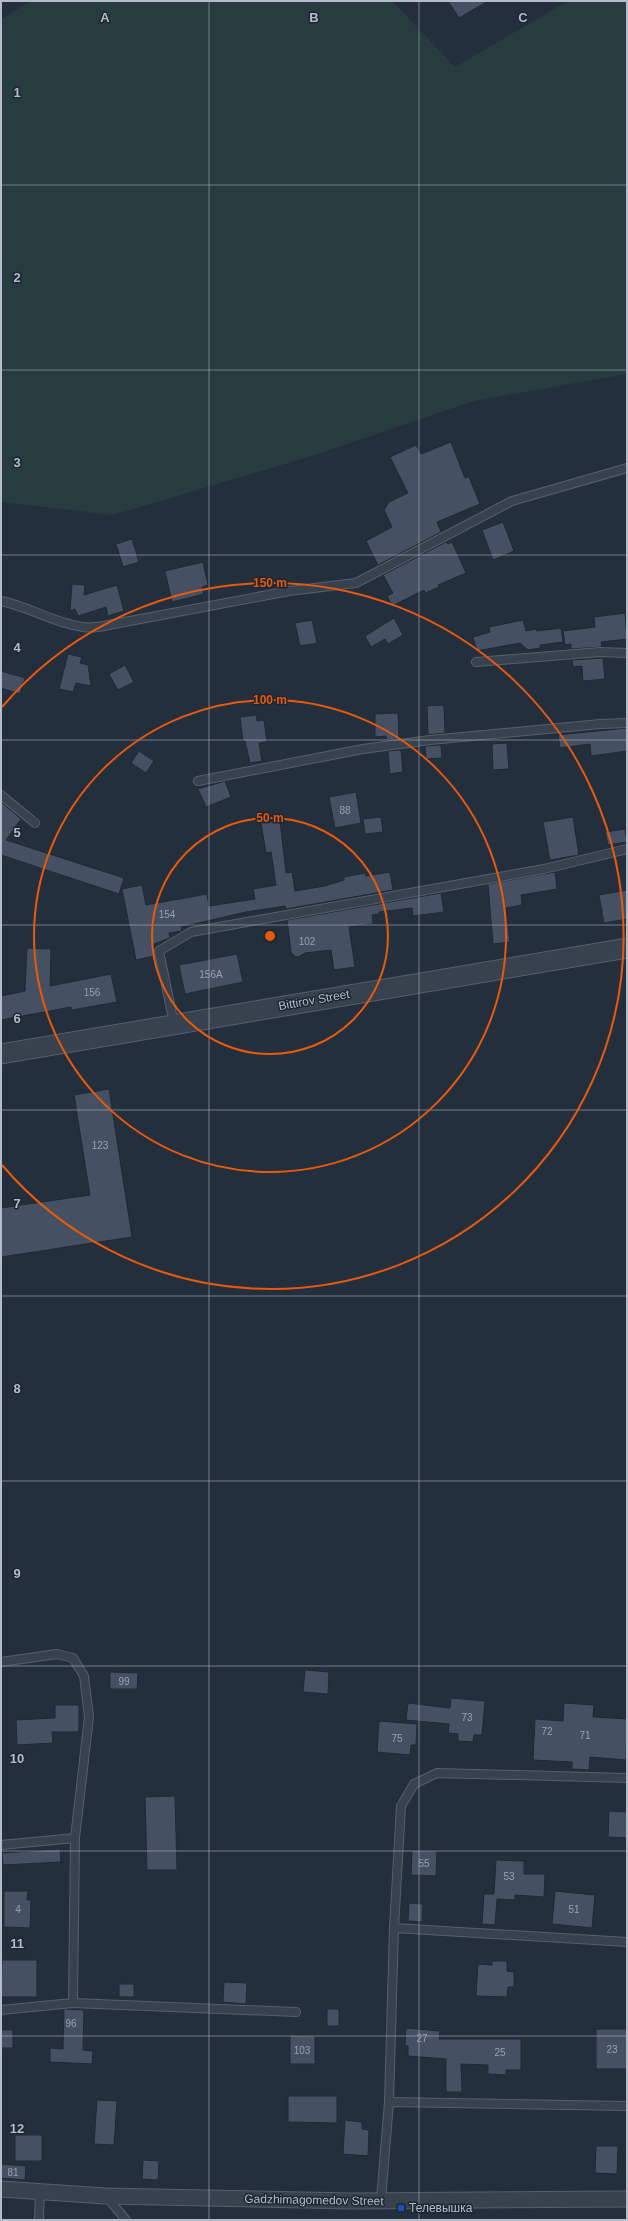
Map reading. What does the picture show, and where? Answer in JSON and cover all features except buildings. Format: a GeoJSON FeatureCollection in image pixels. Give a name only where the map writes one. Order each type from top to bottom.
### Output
{"type":"FeatureCollection","features":[{"type":"Feature","properties":{"kind":"street","name":"Bittirov Street"},"geometry":{"type":"LineString","coordinates":[[1,1054],[627,948]]}},
{"type":"Feature","properties":{"kind":"street","name":"Gadzhimagomedov Street"},"geometry":{"type":"LineString","coordinates":[[1,2189],[40,2190],[105,2196],[380,2200],[627,2199]]}},
{"type":"Feature","properties":{"kind":"lane"},"geometry":{"type":"LineString","coordinates":[[1,601],[18,604],[57,621],[85,628],[114,624],[290,591],[356,583],[512,501],[627,468]]}},
{"type":"Feature","properties":{"kind":"lane"},"geometry":{"type":"LineString","coordinates":[[476,662],[600,652],[627,653]]}},
{"type":"Feature","properties":{"kind":"lane"},"geometry":{"type":"LineString","coordinates":[[198,781],[393,745],[585,725],[627,723]]}},
{"type":"Feature","properties":{"kind":"lane"},"geometry":{"type":"LineString","coordinates":[[1,795],[35,823]]}},
{"type":"Feature","properties":{"kind":"lane"},"geometry":{"type":"LineString","coordinates":[[174,1024],[159,951],[191,932],[544,869],[627,849]]}},
{"type":"Feature","properties":{"kind":"lane"},"geometry":{"type":"LineString","coordinates":[[1,1662],[57,1654],[73,1658],[84,1676],[89,1717],[75,1838],[73,2003]]}},
{"type":"Feature","properties":{"kind":"lane"},"geometry":{"type":"LineString","coordinates":[[380,2200],[389,2102],[394,1928],[401,1806],[414,1784],[437,1773],[627,1778]]}},
{"type":"Feature","properties":{"kind":"lane"},"geometry":{"type":"LineString","coordinates":[[1,1845],[75,1838]]}},
{"type":"Feature","properties":{"kind":"lane"},"geometry":{"type":"LineString","coordinates":[[394,1928],[627,1942]]}},
{"type":"Feature","properties":{"kind":"lane"},"geometry":{"type":"LineString","coordinates":[[1,2010],[73,2003],[296,2012]]}},
{"type":"Feature","properties":{"kind":"lane"},"geometry":{"type":"LineString","coordinates":[[389,2102],[627,2106]]}},
{"type":"Feature","properties":{"kind":"lane"},"geometry":{"type":"LineString","coordinates":[[39,2220],[40,2190]]}},
{"type":"Feature","properties":{"kind":"lane"},"geometry":{"type":"LineString","coordinates":[[105,2196],[126,2220]]}},
{"type":"Feature","properties":{"kind":"green space"},"geometry":{"type":"Polygon","coordinates":[[[30,1],[392,1],[455,67],[568,1],[627,1],[627,374],[474,401],[312,456],[113,515],[1,502],[1,20],[30,1]]]}},
{"type":"Feature","properties":{"kind":"place","name":"Телевышка"},"geometry":{"type":"Point","coordinates":[401,2208]}}]}
